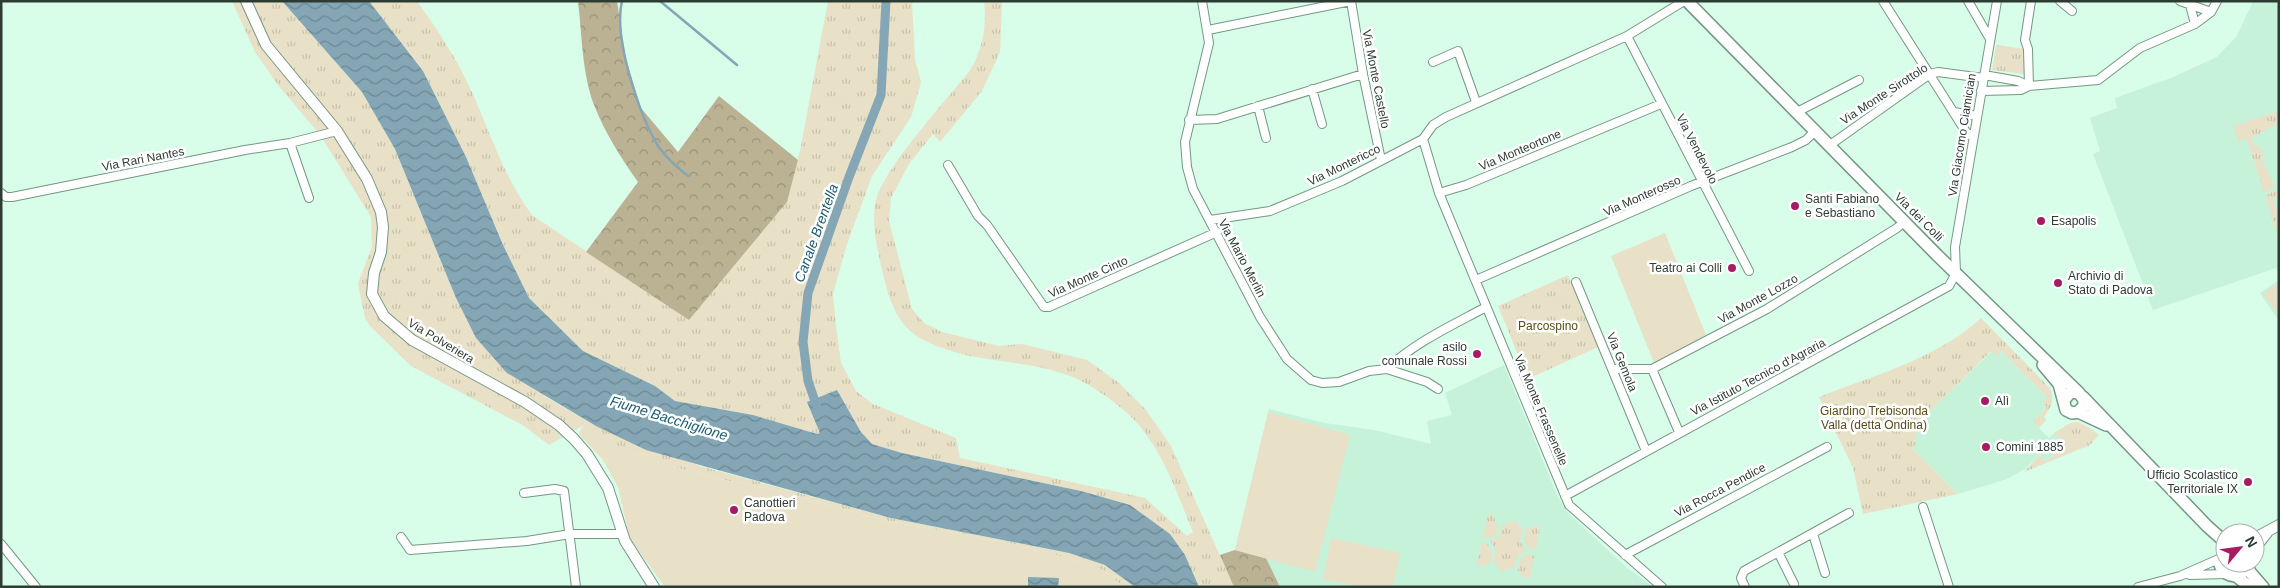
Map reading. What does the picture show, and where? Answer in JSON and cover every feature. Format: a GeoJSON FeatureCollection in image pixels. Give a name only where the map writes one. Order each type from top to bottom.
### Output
{"type":"FeatureCollection","features":[{"type":"Feature","properties":{"kind":"main road","name":"Via dei Colli"},"geometry":{"type":"LineString","coordinates":[[1686,1],[1816,130],[1904,222],[2023,340],[2060,373],[2215,533]]}},
{"type":"Feature","properties":{"kind":"main road","name":"Via dei Colli"},"geometry":{"type":"LineString","coordinates":[[2023,340],[2059,384],[2066,410],[2072,413],[2078,412],[2114,430]]}},
{"type":"Feature","properties":{"kind":"main road"},"geometry":{"type":"LineString","coordinates":[[2064,400],[2068,394],[2081,395],[2084,406],[2078,412]]}},
{"type":"Feature","properties":{"kind":"main road","name":"Via dei Colli"},"geometry":{"type":"LineString","coordinates":[[2207,526],[2215,541]]}},
{"type":"Feature","properties":{"kind":"main road"},"geometry":{"type":"LineString","coordinates":[[2231,575],[2243,573]]}},
{"type":"Feature","properties":{"kind":"main road"},"geometry":{"type":"LineString","coordinates":[[2251,573],[2264,587]]}},
{"type":"Feature","properties":{"kind":"main road"},"geometry":{"type":"LineString","coordinates":[[2231,575],[2250,587]]}},
{"type":"Feature","properties":{"kind":"street","name":"Via Polveriera"},"geometry":{"type":"LineString","coordinates":[[246,1],[266,45],[337,130],[367,179],[381,212],[382,240],[374,273],[372,294],[384,316],[412,340],[525,402],[558,425],[574,439],[587,454],[608,488],[628,548],[654,587]]}},
{"type":"Feature","properties":{"kind":"street","name":"Via Mario Merlin"},"geometry":{"type":"LineString","coordinates":[[1202,1],[1208,30],[1207,55],[1189,120],[1185,142],[1187,167],[1193,189],[1260,317],[1287,359],[1311,380],[1339,382],[1369,371],[1387,369],[1427,382],[1438,389]]}},
{"type":"Feature","properties":{"kind":"street"},"geometry":{"type":"LineString","coordinates":[[1208,30],[1351,1]]}},
{"type":"Feature","properties":{"kind":"street","name":"Via Monte Castello"},"geometry":{"type":"LineString","coordinates":[[1351,1],[1363,74],[1381,160]]}},
{"type":"Feature","properties":{"kind":"street"},"geometry":{"type":"LineString","coordinates":[[1668,1],[1668,12]]}},
{"type":"Feature","properties":{"kind":"street","name":"Via Montericco"},"geometry":{"type":"LineString","coordinates":[[1210,220],[1270,211],[1342,181],[1422,139],[1433,125],[1476,102],[1627,36],[1686,1]]}},
{"type":"Feature","properties":{"kind":"street"},"geometry":{"type":"LineString","coordinates":[[1883,1],[1966,132],[1974,137]]}},
{"type":"Feature","properties":{"kind":"street"},"geometry":{"type":"LineString","coordinates":[[1968,1],[1990,38]]}},
{"type":"Feature","properties":{"kind":"street","name":"Via Giacomo Ciamician"},"geometry":{"type":"LineString","coordinates":[[1956,273],[1955,247],[1997,1]]}},
{"type":"Feature","properties":{"kind":"street"},"geometry":{"type":"LineString","coordinates":[[2028,86],[2028,49],[2025,40],[2031,1]]}},
{"type":"Feature","properties":{"kind":"street"},"geometry":{"type":"LineString","coordinates":[[2060,1],[2072,11]]}},
{"type":"Feature","properties":{"kind":"street"},"geometry":{"type":"LineString","coordinates":[[2180,1],[2211,12]]}},
{"type":"Feature","properties":{"kind":"street"},"geometry":{"type":"LineString","coordinates":[[1981,91],[2021,90],[2028,86],[2098,80],[2140,48],[2195,24],[2211,12],[2217,1]]}},
{"type":"Feature","properties":{"kind":"street"},"geometry":{"type":"LineString","coordinates":[[2190,5],[2195,24]]}},
{"type":"Feature","properties":{"kind":"street","name":"Via Vendevolo"},"geometry":{"type":"LineString","coordinates":[[1627,36],[1749,271]]}},
{"type":"Feature","properties":{"kind":"street"},"geometry":{"type":"LineString","coordinates":[[1433,62],[1458,51],[1476,102]]}},
{"type":"Feature","properties":{"kind":"street","name":"Via Monte Sirottolo"},"geometry":{"type":"LineString","coordinates":[[1830,145],[1930,74],[1938,72],[2018,81],[2028,86]]}},
{"type":"Feature","properties":{"kind":"street"},"geometry":{"type":"LineString","coordinates":[[1189,120],[1217,119],[1363,74]]}},
{"type":"Feature","properties":{"kind":"street"},"geometry":{"type":"LineString","coordinates":[[1797,112],[1859,80]]}},
{"type":"Feature","properties":{"kind":"street"},"geometry":{"type":"LineString","coordinates":[[1312,89],[1322,124]]}},
{"type":"Feature","properties":{"kind":"street","name":"Via Monteortone"},"geometry":{"type":"LineString","coordinates":[[1439,193],[1466,185],[1661,104]]}},
{"type":"Feature","properties":{"kind":"street"},"geometry":{"type":"LineString","coordinates":[[1258,106],[1266,138]]}},
{"type":"Feature","properties":{"kind":"street"},"geometry":{"type":"LineString","coordinates":[[1954,112],[1977,116]]}},
{"type":"Feature","properties":{"kind":"street","name":"Via Rari Nantes"},"geometry":{"type":"LineString","coordinates":[[1,193],[6,197],[12,197],[245,150],[290,143],[337,130]]}},
{"type":"Feature","properties":{"kind":"street","name":"Via Monterosso"},"geometry":{"type":"LineString","coordinates":[[1476,280],[1702,183],[1792,147],[1806,140],[1816,130]]}},
{"type":"Feature","properties":{"kind":"street"},"geometry":{"type":"LineString","coordinates":[[1422,139],[1439,193]]}},
{"type":"Feature","properties":{"kind":"street"},"geometry":{"type":"LineString","coordinates":[[290,143],[309,198]]}},
{"type":"Feature","properties":{"kind":"street","name":"Via Monte Cinto"},"geometry":{"type":"LineString","coordinates":[[948,165],[978,216],[987,225],[1044,307],[1049,307],[1217,232]]}},
{"type":"Feature","properties":{"kind":"street","name":"Via Monte Frassenelle"},"geometry":{"type":"LineString","coordinates":[[1439,193],[1565,496]]}},
{"type":"Feature","properties":{"kind":"street","name":"Via Monte Lozzo"},"geometry":{"type":"LineString","coordinates":[[1613,369],[1652,369],[1767,309],[1904,222]]}},
{"type":"Feature","properties":{"kind":"street","name":"Via Istituto Tecnico d'Agraria"},"geometry":{"type":"LineString","coordinates":[[1565,496],[1679,432],[1943,290],[1949,286],[1956,273]]}},
{"type":"Feature","properties":{"kind":"street","name":"Via Gemola"},"geometry":{"type":"LineString","coordinates":[[1576,282],[1646,451]]}},
{"type":"Feature","properties":{"kind":"street"},"geometry":{"type":"LineString","coordinates":[[1387,369],[1397,360],[1431,338],[1486,307]]}},
{"type":"Feature","properties":{"kind":"street"},"geometry":{"type":"LineString","coordinates":[[1652,369],[1679,432]]}},
{"type":"Feature","properties":{"kind":"street","name":"Via Rocca Pendice"},"geometry":{"type":"LineString","coordinates":[[1625,555],[1827,447]]}},
{"type":"Feature","properties":{"kind":"street"},"geometry":{"type":"LineString","coordinates":[[524,493],[554,489],[564,491],[576,587]]}},
{"type":"Feature","properties":{"kind":"street"},"geometry":{"type":"LineString","coordinates":[[1565,496],[1569,505],[1662,587]]}},
{"type":"Feature","properties":{"kind":"street"},"geometry":{"type":"LineString","coordinates":[[1923,507],[1950,587]]}},
{"type":"Feature","properties":{"kind":"street"},"geometry":{"type":"LineString","coordinates":[[1744,587],[1741,578],[1744,571],[1849,513]]}},
{"type":"Feature","properties":{"kind":"street"},"geometry":{"type":"LineString","coordinates":[[2266,533],[2279,525]]}},
{"type":"Feature","properties":{"kind":"street"},"geometry":{"type":"LineString","coordinates":[[401,538],[410,550],[527,540],[570,534],[622,534]]}},
{"type":"Feature","properties":{"kind":"street"},"geometry":{"type":"LineString","coordinates":[[1813,534],[1825,573]]}},
{"type":"Feature","properties":{"kind":"street"},"geometry":{"type":"LineString","coordinates":[[1,544],[36,587]]}},
{"type":"Feature","properties":{"kind":"street"},"geometry":{"type":"LineString","coordinates":[[1778,552],[1794,584]]}},
{"type":"Feature","properties":{"kind":"street"},"geometry":{"type":"LineString","coordinates":[[2138,587],[2180,576],[2215,560]]}},
{"type":"Feature","properties":{"kind":"street"},"geometry":{"type":"LineString","coordinates":[[2180,576],[2231,575]]}},
{"type":"Feature","properties":{"kind":"shaded area"},"geometry":{"type":"Polygon","coordinates":[[[2253,1],[2279,1],[2279,275],[2276,268],[2153,310],[2093,154],[2100,151],[2090,118],[2117,108],[2115,98],[2171,78],[2217,57],[2237,36],[2253,1]]]}},
{"type":"Feature","properties":{"kind":"shaded area"},"geometry":{"type":"Polygon","coordinates":[[[2279,280],[2279,321],[2260,293],[2279,280]]]}},
{"type":"Feature","properties":{"kind":"shaded area"},"geometry":{"type":"Polygon","coordinates":[[[1992,351],[2001,351],[2047,397],[2047,407],[2033,422],[2049,438],[2054,433],[2065,443],[2047,462],[2039,455],[2025,469],[2007,479],[1958,494],[1912,448],[1916,443],[1912,428],[1992,351]]]}},
{"type":"Feature","properties":{"kind":"shaded area"},"geometry":{"type":"Polygon","coordinates":[[[1504,365],[1557,495],[1568,513],[1627,568],[1654,587],[1234,587],[1220,555],[1235,550],[1269,409],[1325,423],[1374,430],[1431,444],[1427,421],[1452,415],[1445,393],[1504,365]]]}},
{"type":"Feature","properties":{"kind":"green space"},"geometry":{"type":"Polygon","coordinates":[[[232,1],[282,1],[362,92],[395,149],[456,298],[476,338],[546,397],[596,426],[700,466],[891,518],[1069,553],[1105,565],[1135,587],[1124,587],[1103,570],[1068,558],[1013,544],[878,519],[773,489],[718,479],[670,466],[624,449],[582,426],[549,445],[524,426],[411,366],[370,326],[365,318],[358,283],[372,247],[371,217],[321,136],[278,85],[255,52],[232,1]]]}},
{"type":"Feature","properties":{"kind":"green space"},"geometry":{"type":"Polygon","coordinates":[[[369,1],[417,1],[459,67],[471,90],[505,170],[532,215],[689,320],[787,202],[800,151],[828,1],[912,1],[915,60],[921,82],[911,117],[872,176],[846,247],[833,294],[841,363],[856,391],[873,404],[956,438],[960,458],[1145,498],[1187,536],[1193,532],[1162,459],[1143,430],[1131,416],[1095,389],[1078,379],[1024,364],[969,356],[936,346],[924,340],[905,326],[898,317],[888,293],[876,240],[874,210],[876,200],[882,186],[904,151],[971,69],[979,53],[983,36],[985,19],[984,1],[1002,1],[1000,52],[982,91],[940,142],[933,134],[909,164],[891,198],[889,221],[912,309],[924,323],[942,332],[999,346],[1022,344],[1087,360],[1119,383],[1146,410],[1171,446],[1234,587],[1199,587],[1185,555],[1081,491],[902,453],[872,444],[861,432],[837,390],[820,433],[817,434],[753,415],[675,401],[655,386],[583,351],[529,298],[503,245],[466,157],[423,71],[369,1]]]}},
{"type":"Feature","properties":{"kind":"green space"},"geometry":{"type":"Polygon","coordinates":[[[578,1],[617,1],[626,60],[641,108],[678,152],[719,96],[798,160],[787,202],[689,320],[586,252],[638,182],[603,125],[590,93],[585,67],[578,1]]]}},
{"type":"Feature","properties":{"kind":"green space"},"geometry":{"type":"Polygon","coordinates":[[[1996,45],[2025,49],[2024,74],[1992,70],[1996,45]]]}},
{"type":"Feature","properties":{"kind":"green space"},"geometry":{"type":"Polygon","coordinates":[[[2279,111],[2279,123],[2252,138],[2254,146],[2259,145],[2264,156],[2262,159],[2275,187],[2264,193],[2247,139],[2238,141],[2233,126],[2279,111]]]}},
{"type":"Feature","properties":{"kind":"green space"},"geometry":{"type":"Polygon","coordinates":[[[2276,190],[2279,198],[2272,199],[2277,209],[2276,219],[2279,218],[2279,240],[2265,196],[2276,190]]]}},
{"type":"Feature","properties":{"kind":"green space"},"geometry":{"type":"Polygon","coordinates":[[[1665,233],[1706,335],[1654,363],[1611,256],[1665,233]]]}},
{"type":"Feature","properties":{"kind":"green space","name":"Parcospino"},"geometry":{"type":"Polygon","coordinates":[[[1568,275],[1598,347],[1528,379],[1498,306],[1568,275]]]}},
{"type":"Feature","properties":{"kind":"green space"},"geometry":{"type":"Polygon","coordinates":[[[2279,283],[2279,317],[2263,293],[2279,283]]]}},
{"type":"Feature","properties":{"kind":"green space","name":"Giardino Trebisonda Valla (detta Ondina)"},"geometry":{"type":"Polygon","coordinates":[[[1981,318],[2050,388],[2052,400],[2044,417],[2046,420],[2039,428],[2033,422],[2047,407],[2043,402],[2047,397],[2001,351],[1996,356],[1991,351],[1913,428],[1917,432],[1916,443],[1912,448],[1958,494],[1863,514],[1853,468],[1819,397],[1904,365],[1925,355],[1945,345],[1981,318]]]}},
{"type":"Feature","properties":{"kind":"green space"},"geometry":{"type":"Polygon","coordinates":[[[1268,412],[1350,435],[1315,572],[1235,550],[1268,412]]]}},
{"type":"Feature","properties":{"kind":"green space"},"geometry":{"type":"Polygon","coordinates":[[[2078,422],[2099,435],[2090,445],[2024,472],[2039,455],[2047,462],[2065,443],[2054,433],[2070,423],[2078,422]]]}},
{"type":"Feature","properties":{"kind":"green space","name":"Canottieri Padova"},"geometry":{"type":"Polygon","coordinates":[[[582,426],[624,449],[670,466],[718,479],[773,489],[878,519],[1013,544],[1068,558],[1103,570],[1124,587],[665,587],[630,539],[618,487],[603,460],[579,434],[582,426]]]}},
{"type":"Feature","properties":{"kind":"green space"},"geometry":{"type":"Polygon","coordinates":[[[1488,514],[1494,516],[1495,521],[1498,523],[1497,534],[1490,538],[1483,537],[1488,514]]]}},
{"type":"Feature","properties":{"kind":"green space"},"geometry":{"type":"Polygon","coordinates":[[[1510,521],[1516,521],[1519,527],[1523,528],[1520,542],[1526,549],[1525,553],[1518,554],[1514,569],[1509,568],[1503,572],[1499,570],[1498,565],[1493,564],[1496,549],[1491,542],[1494,538],[1499,538],[1502,524],[1507,525],[1510,521]]]}},
{"type":"Feature","properties":{"kind":"green space"},"geometry":{"type":"Polygon","coordinates":[[[1534,525],[1540,527],[1536,550],[1529,548],[1524,541],[1526,529],[1532,528],[1534,525]]]}},
{"type":"Feature","properties":{"kind":"green space"},"geometry":{"type":"Polygon","coordinates":[[[1331,538],[1400,553],[1393,587],[1362,587],[1323,579],[1331,538]]]}},
{"type":"Feature","properties":{"kind":"green space"},"geometry":{"type":"Polygon","coordinates":[[[1482,542],[1488,544],[1489,549],[1493,551],[1491,562],[1484,566],[1477,565],[1482,542]]]}},
{"type":"Feature","properties":{"kind":"green space"},"geometry":{"type":"Polygon","coordinates":[[[1235,550],[1266,558],[1280,587],[1234,587],[1220,555],[1235,550]]]}},
{"type":"Feature","properties":{"kind":"green space"},"geometry":{"type":"Polygon","coordinates":[[[1528,554],[1534,556],[1530,579],[1523,577],[1518,570],[1520,559],[1528,554]]]}},
{"type":"Feature","properties":{"kind":"water","name":"Fiume Bacchiglione"},"geometry":{"type":"Polygon","coordinates":[[[282,1],[369,1],[423,71],[466,157],[503,245],[529,298],[583,351],[655,386],[675,401],[753,415],[817,434],[820,433],[807,402],[837,390],[861,432],[872,444],[902,453],[1081,491],[1130,505],[1170,534],[1185,555],[1199,587],[1135,587],[1105,565],[1069,553],[891,518],[646,450],[596,426],[507,373],[476,338],[456,298],[395,149],[362,92],[282,1]]]}},
{"type":"Feature","properties":{"kind":"water"},"geometry":{"type":"Polygon","coordinates":[[[1028,577],[1059,578],[1058,587],[1028,587],[1028,577]]]}},
{"type":"Feature","properties":{"kind":"waterway"},"geometry":{"type":"LineString","coordinates":[[622,1],[620,16],[624,54],[643,115],[658,146],[688,176]]}},
{"type":"Feature","properties":{"kind":"waterway"},"geometry":{"type":"LineString","coordinates":[[660,1],[737,65]]}},
{"type":"Feature","properties":{"kind":"waterway","name":"Canale Brentella"},"geometry":{"type":"LineString","coordinates":[[818,410],[808,381],[803,342],[808,293],[849,177],[881,95],[886,1]]}},
{"type":"Feature","properties":{"kind":"place","name":"Santi Fabiano e Sebastiano"},"geometry":{"type":"Point","coordinates":[1795,206]}},
{"type":"Feature","properties":{"kind":"place","name":"Esapolis"},"geometry":{"type":"Point","coordinates":[2041,221]}},
{"type":"Feature","properties":{"kind":"place","name":"Teatro ai Colli"},"geometry":{"type":"Point","coordinates":[1732,268]}},
{"type":"Feature","properties":{"kind":"place","name":"Archivio di Stato di Padova"},"geometry":{"type":"Point","coordinates":[2058,283]}},
{"type":"Feature","properties":{"kind":"place","name":"asilo comunale Rossi"},"geometry":{"type":"Point","coordinates":[1477,354]}},
{"type":"Feature","properties":{"kind":"place","name":"Alì"},"geometry":{"type":"Point","coordinates":[1985,401]}},
{"type":"Feature","properties":{"kind":"place","name":"Comini 1885"},"geometry":{"type":"Point","coordinates":[1986,447]}},
{"type":"Feature","properties":{"kind":"place","name":"Ufficio Scolastico Territoriale IX"},"geometry":{"type":"Point","coordinates":[2248,482]}},
{"type":"Feature","properties":{"kind":"place","name":"Canottieri Padova"},"geometry":{"type":"Point","coordinates":[734,510]}}]}
